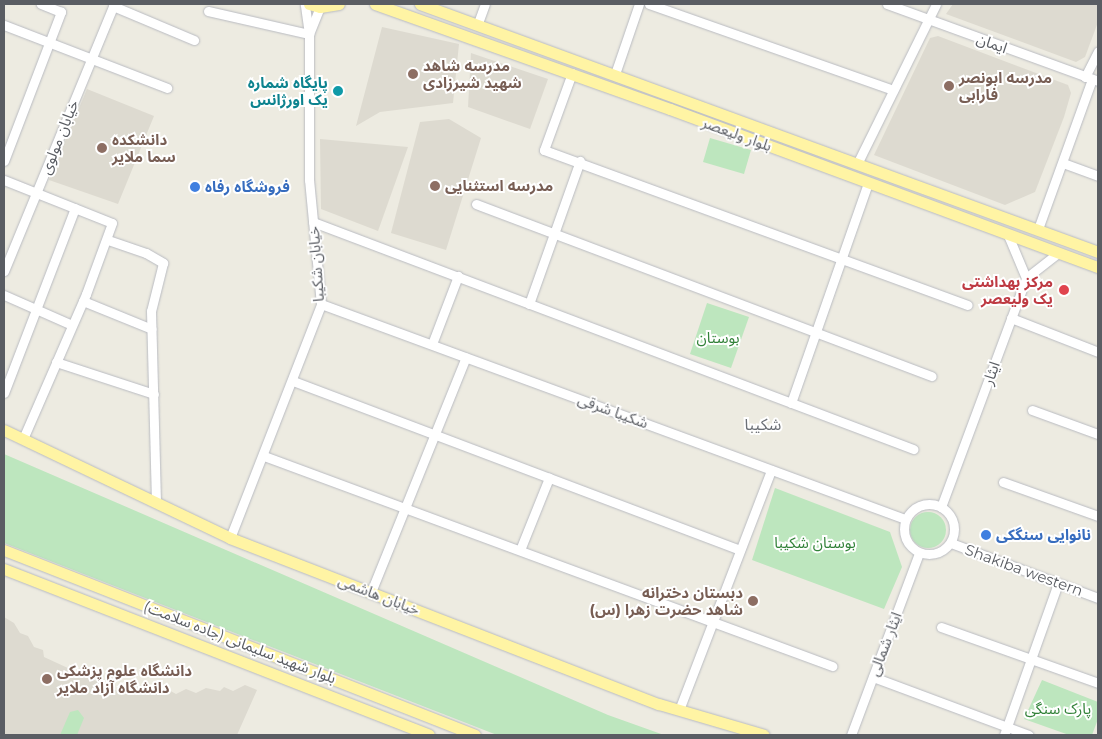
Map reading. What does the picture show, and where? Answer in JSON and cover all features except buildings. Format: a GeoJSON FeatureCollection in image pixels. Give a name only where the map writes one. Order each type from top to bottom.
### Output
{"type":"FeatureCollection","features":[{"type":"Feature","properties":{"kind":"main road"},"geometry":{"type":"LineString","coordinates":[[315,6],[339,4]]}},
{"type":"Feature","properties":{"kind":"main road","name":"بلوار ولیعصر"},"geometry":{"type":"LineString","coordinates":[[375,4],[572,73],[1098,267]]}},
{"type":"Feature","properties":{"kind":"main road","name":"بلوار ولیعصر"},"geometry":{"type":"LineString","coordinates":[[420,4],[858,162],[1098,252]]}},
{"type":"Feature","properties":{"kind":"main road"},"geometry":{"type":"LineString","coordinates":[[858,162],[868,183]]}},
{"type":"Feature","properties":{"kind":"main road","name":"خیابان هاشمی"},"geometry":{"type":"LineString","coordinates":[[4,430],[230,538],[570,671],[680,710],[764,735]]}},
{"type":"Feature","properties":{"kind":"main road","name":"بلوار شهید سلیمانی (جاده سلامت)"},"geometry":{"type":"LineString","coordinates":[[4,550],[476,735]]}},
{"type":"Feature","properties":{"kind":"main road","name":"بلوار شهید سلیمانی (جاده سلامت)"},"geometry":{"type":"LineString","coordinates":[[4,570],[429,735]]}},
{"type":"Feature","properties":{"kind":"street"},"geometry":{"type":"LineString","coordinates":[[4,161],[61,12],[41,4]]}},
{"type":"Feature","properties":{"kind":"street"},"geometry":{"type":"LineString","coordinates":[[305,4],[309,34]]}},
{"type":"Feature","properties":{"kind":"street"},"geometry":{"type":"LineString","coordinates":[[478,24],[485,4]]}},
{"type":"Feature","properties":{"kind":"street"},"geometry":{"type":"LineString","coordinates":[[615,74],[639,4]]}},
{"type":"Feature","properties":{"kind":"street"},"geometry":{"type":"LineString","coordinates":[[649,4],[893,90]]}},
{"type":"Feature","properties":{"kind":"street","name":"ایمان"},"geometry":{"type":"LineString","coordinates":[[886,4],[1092,79]]}},
{"type":"Feature","properties":{"kind":"street"},"geometry":{"type":"LineString","coordinates":[[858,162],[936,4]]}},
{"type":"Feature","properties":{"kind":"street"},"geometry":{"type":"LineString","coordinates":[[113,5],[194,40]]}},
{"type":"Feature","properties":{"kind":"street","name":"خیابان مولوی"},"geometry":{"type":"LineString","coordinates":[[4,271],[113,5]]}},
{"type":"Feature","properties":{"kind":"street"},"geometry":{"type":"LineString","coordinates":[[309,34],[315,6]]}},
{"type":"Feature","properties":{"kind":"street"},"geometry":{"type":"LineString","coordinates":[[208,11],[309,34]]}},
{"type":"Feature","properties":{"kind":"street"},"geometry":{"type":"LineString","coordinates":[[4,25],[167,88]]}},
{"type":"Feature","properties":{"kind":"street","name":"خیابان شکیبا"},"geometry":{"type":"LineString","coordinates":[[230,538],[264,456],[321,304],[309,180],[309,34]]}},
{"type":"Feature","properties":{"kind":"street"},"geometry":{"type":"LineString","coordinates":[[1038,229],[1092,79],[1098,51]]}},
{"type":"Feature","properties":{"kind":"street"},"geometry":{"type":"LineString","coordinates":[[572,73],[544,150],[580,161],[843,261],[968,304]]}},
{"type":"Feature","properties":{"kind":"street"},"geometry":{"type":"LineString","coordinates":[[529,304],[580,161]]}},
{"type":"Feature","properties":{"kind":"street"},"geometry":{"type":"LineString","coordinates":[[1063,163],[1098,176]]}},
{"type":"Feature","properties":{"kind":"street"},"geometry":{"type":"LineString","coordinates":[[4,180],[112,222],[108,240],[83,301],[23,439]]}},
{"type":"Feature","properties":{"kind":"street"},"geometry":{"type":"LineString","coordinates":[[791,403],[843,261],[868,183]]}},
{"type":"Feature","properties":{"kind":"street"},"geometry":{"type":"LineString","coordinates":[[476,204],[932,376]]}},
{"type":"Feature","properties":{"kind":"street"},"geometry":{"type":"LineString","coordinates":[[4,393],[74,208]]}},
{"type":"Feature","properties":{"kind":"street"},"geometry":{"type":"LineString","coordinates":[[313,222],[680,359],[914,449]]}},
{"type":"Feature","properties":{"kind":"street"},"geometry":{"type":"LineString","coordinates":[[1008,235],[1026,278],[1058,253]]}},
{"type":"Feature","properties":{"kind":"street"},"geometry":{"type":"LineString","coordinates":[[108,240],[146,253],[163,264],[151,311],[156,503]]}},
{"type":"Feature","properties":{"kind":"street"},"geometry":{"type":"LineString","coordinates":[[432,344],[458,276]]}},
{"type":"Feature","properties":{"kind":"street","name":"ایثار"},"geometry":{"type":"LineString","coordinates":[[940,506],[1026,278]]}},
{"type":"Feature","properties":{"kind":"street"},"geometry":{"type":"LineString","coordinates":[[4,295],[72,325]]}},
{"type":"Feature","properties":{"kind":"street"},"geometry":{"type":"LineString","coordinates":[[83,301],[152,329]]}},
{"type":"Feature","properties":{"kind":"street","name":"شکیبا شرقی"},"geometry":{"type":"LineString","coordinates":[[321,304],[905,519]]}},
{"type":"Feature","properties":{"kind":"street"},"geometry":{"type":"LineString","coordinates":[[1011,318],[1098,352]]}},
{"type":"Feature","properties":{"kind":"street"},"geometry":{"type":"LineString","coordinates":[[372,592],[466,357]]}},
{"type":"Feature","properties":{"kind":"street"},"geometry":{"type":"LineString","coordinates":[[56,362],[154,394]]}},
{"type":"Feature","properties":{"kind":"street"},"geometry":{"type":"LineString","coordinates":[[293,381],[740,550]]}},
{"type":"Feature","properties":{"kind":"street"},"geometry":{"type":"LineString","coordinates":[[1032,410],[1098,434]]}},
{"type":"Feature","properties":{"kind":"street"},"geometry":{"type":"LineString","coordinates":[[264,456],[832,666]]}},
{"type":"Feature","properties":{"kind":"street"},"geometry":{"type":"LineString","coordinates":[[680,710],[771,470]]}},
{"type":"Feature","properties":{"kind":"street"},"geometry":{"type":"LineString","coordinates":[[520,550],[549,478]]}},
{"type":"Feature","properties":{"kind":"street"},"geometry":{"type":"LineString","coordinates":[[1003,482],[1098,516]]}},
{"type":"Feature","properties":{"kind":"street"},"geometry":{"type":"LineString","coordinates":[[924,504],[940,506],[954,522],[951,543],[940,552],[919,553],[904,535],[905,519],[910,512],[924,504]]}},
{"type":"Feature","properties":{"kind":"street","name":"Shakiba western"},"geometry":{"type":"LineString","coordinates":[[951,543],[1098,598]]}},
{"type":"Feature","properties":{"kind":"street","name":"ایثار شمالی"},"geometry":{"type":"LineString","coordinates":[[851,735],[919,553]]}},
{"type":"Feature","properties":{"kind":"street"},"geometry":{"type":"LineString","coordinates":[[1005,731],[1058,583]]}},
{"type":"Feature","properties":{"kind":"street"},"geometry":{"type":"LineString","coordinates":[[941,627],[1098,683]]}},
{"type":"Feature","properties":{"kind":"street"},"geometry":{"type":"LineString","coordinates":[[873,677],[1005,731],[1029,735]]}},
{"type":"Feature","properties":{"kind":"shaded area"},"geometry":{"type":"Polygon","coordinates":[[[953,4],[1098,4],[1098,22],[1085,57],[1076,62],[946,14],[953,4]]]}},
{"type":"Feature","properties":{"kind":"shaded area","name":"مدرسه شاهد شهید شیرزادی"},"geometry":{"type":"Polygon","coordinates":[[[382,27],[459,44],[453,103],[380,112],[356,126],[382,27]]]}},
{"type":"Feature","properties":{"kind":"shaded area"},"geometry":{"type":"Polygon","coordinates":[[[938,36],[1068,85],[1071,93],[1064,117],[1035,192],[1005,205],[874,155],[930,38],[938,36]]]}},
{"type":"Feature","properties":{"kind":"shaded area"},"geometry":{"type":"Polygon","coordinates":[[[471,53],[548,79],[530,129],[468,107],[471,53]]]}},
{"type":"Feature","properties":{"kind":"shaded area","name":"دانشکده سما ملایر"},"geometry":{"type":"Polygon","coordinates":[[[87,89],[154,116],[118,204],[49,180],[87,89]]]}},
{"type":"Feature","properties":{"kind":"shaded area","name":"مدرسه استثنایی"},"geometry":{"type":"Polygon","coordinates":[[[449,119],[481,138],[446,250],[391,233],[420,122],[449,119]]]}},
{"type":"Feature","properties":{"kind":"shaded area"},"geometry":{"type":"Polygon","coordinates":[[[320,139],[408,147],[378,231],[321,209],[320,139]]]}},
{"type":"Feature","properties":{"kind":"shaded area","name":"دانشگاه علوم پزشکی دانشگاه آزاد ملایر"},"geometry":{"type":"Polygon","coordinates":[[[4,617],[14,623],[20,633],[28,636],[34,647],[43,650],[44,657],[120,692],[157,694],[167,689],[176,694],[186,689],[196,693],[206,688],[220,691],[224,687],[233,691],[245,685],[257,690],[237,735],[4,735],[4,617]]]}},
{"type":"Feature","properties":{"kind":"green space"},"geometry":{"type":"Polygon","coordinates":[[[710,138],[751,150],[744,174],[703,162],[710,138]]]}},
{"type":"Feature","properties":{"kind":"green space","name":"بوستان"},"geometry":{"type":"Polygon","coordinates":[[[707,303],[749,317],[731,368],[690,354],[707,303]]]}},
{"type":"Feature","properties":{"kind":"green space"},"geometry":{"type":"Polygon","coordinates":[[[4,454],[608,715],[664,735],[497,735],[4,543],[4,454]]]}},
{"type":"Feature","properties":{"kind":"green space","name":"بوستان شکیبا"},"geometry":{"type":"Polygon","coordinates":[[[775,488],[890,532],[902,567],[884,609],[752,560],[775,488]]]}},
{"type":"Feature","properties":{"kind":"green space"},"geometry":{"type":"Polygon","coordinates":[[[928,512],[935,513],[941,517],[945,523],[945,537],[941,543],[935,547],[928,548],[921,547],[915,543],[911,537],[910,530],[911,523],[915,517],[921,513],[928,512]]]}},
{"type":"Feature","properties":{"kind":"green space","name":"پارک سنگی"},"geometry":{"type":"Polygon","coordinates":[[[1042,680],[1098,702],[1098,719],[1092,735],[1069,735],[1024,719],[1042,680]]]}},
{"type":"Feature","properties":{"kind":"green space"},"geometry":{"type":"Polygon","coordinates":[[[78,710],[84,718],[77,735],[60,735],[70,712],[78,710]]]}},
{"type":"Feature","properties":{"kind":"place","name":"مدرسه شاهد شهید شیرزادی"},"geometry":{"type":"Point","coordinates":[413,74]}},
{"type":"Feature","properties":{"kind":"place","name":"مدرسه ابونصر فارابی"},"geometry":{"type":"Point","coordinates":[949,86]}},
{"type":"Feature","properties":{"kind":"place","name":"پایگاه شماره یک اورژانس"},"geometry":{"type":"Point","coordinates":[338,91]}},
{"type":"Feature","properties":{"kind":"place","name":"دانشکده سما ملایر"},"geometry":{"type":"Point","coordinates":[102,148]}},
{"type":"Feature","properties":{"kind":"place","name":"مدرسه استثنایی"},"geometry":{"type":"Point","coordinates":[435,186]}},
{"type":"Feature","properties":{"kind":"place","name":"فروشگاه رفاه"},"geometry":{"type":"Point","coordinates":[195,187]}},
{"type":"Feature","properties":{"kind":"place","name":"مرکز بهداشتی یک ولیعصر"},"geometry":{"type":"Point","coordinates":[1064,290]}},
{"type":"Feature","properties":{"kind":"place","name":"نانوایی سنگکی"},"geometry":{"type":"Point","coordinates":[986,535]}},
{"type":"Feature","properties":{"kind":"place","name":"دبستان دخترانه شاهد حضرت زهرا (س)"},"geometry":{"type":"Point","coordinates":[753,601]}},
{"type":"Feature","properties":{"kind":"place","name":"دانشگاه علوم پزشکی دانشگاه آزاد ملایر"},"geometry":{"type":"Point","coordinates":[47,679]}},
{"type":"Feature","properties":{"kind":"district","name":"شکیبا"},"geometry":{"type":"Point","coordinates":[763,425]}}]}
